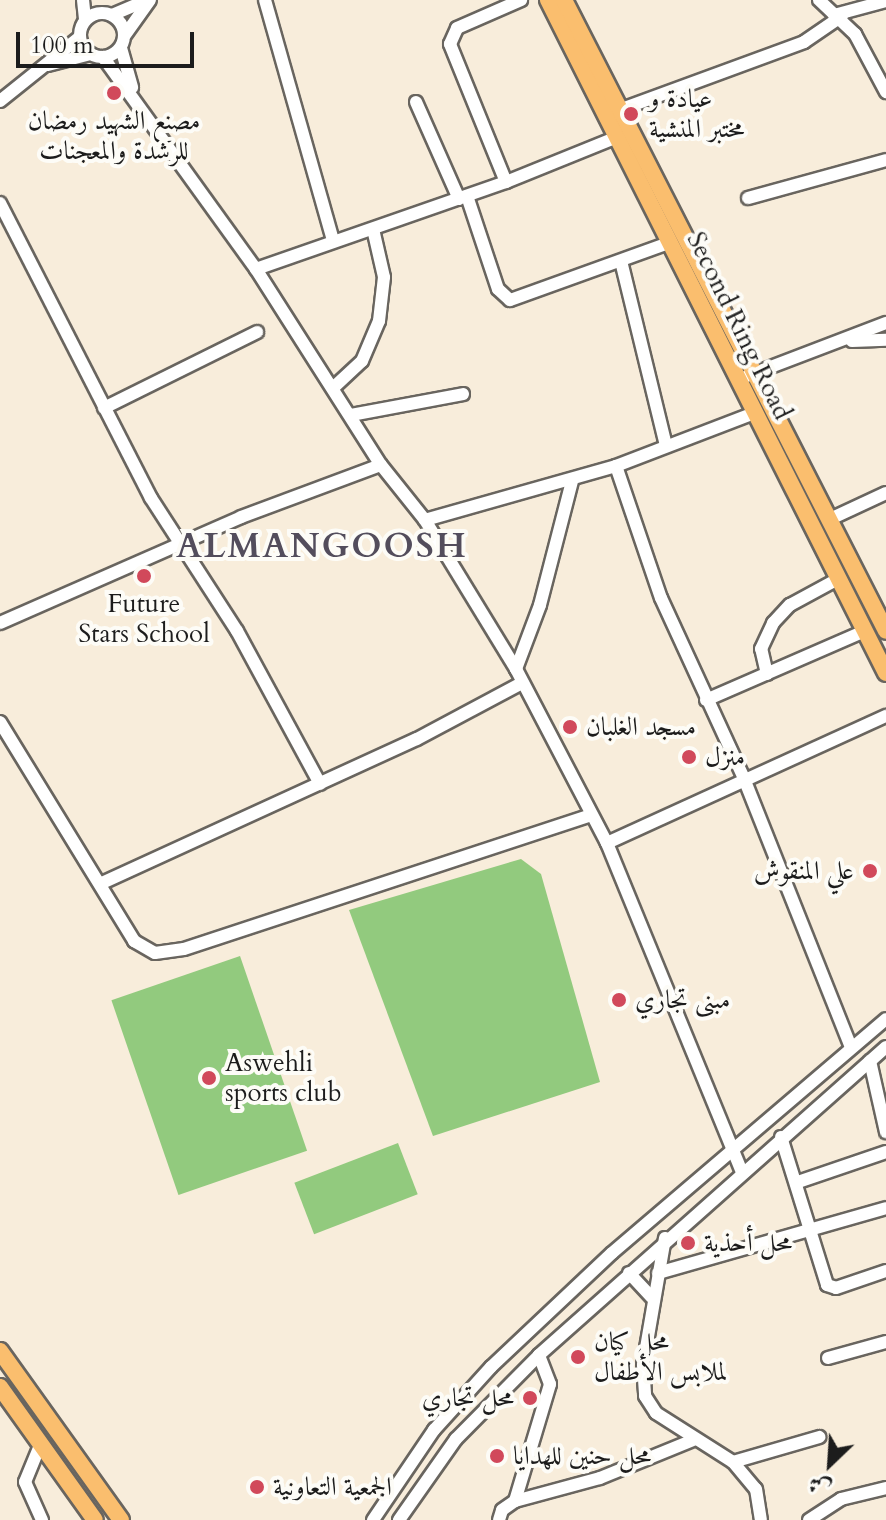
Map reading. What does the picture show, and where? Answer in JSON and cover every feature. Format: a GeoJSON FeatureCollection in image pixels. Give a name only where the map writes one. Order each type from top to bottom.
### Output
{"type":"FeatureCollection","features":[{"type":"Feature","properties":{"kind":"main road","name":"Second Ring Road"},"geometry":{"type":"LineString","coordinates":[[548,0],[615,138],[828,520],[886,631]]}},
{"type":"Feature","properties":{"kind":"main road","name":"Second Ring Road"},"geometry":{"type":"LineString","coordinates":[[564,0],[622,109],[747,376],[754,413],[886,673]]}},
{"type":"Feature","properties":{"kind":"main road"},"geometry":{"type":"LineString","coordinates":[[0,1351],[121,1520]]}},
{"type":"Feature","properties":{"kind":"main road"},"geometry":{"type":"LineString","coordinates":[[0,1387],[95,1520]]}},
{"type":"Feature","properties":{"kind":"street"},"geometry":{"type":"LineString","coordinates":[[0,101],[80,37],[85,20],[83,0]]}},
{"type":"Feature","properties":{"kind":"street"},"geometry":{"type":"LineString","coordinates":[[97,0],[123,41],[134,94]]}},
{"type":"Feature","properties":{"kind":"street"},"geometry":{"type":"LineString","coordinates":[[85,20],[149,0]]}},
{"type":"Feature","properties":{"kind":"street"},"geometry":{"type":"LineString","coordinates":[[45,65],[97,56],[123,41],[149,0]]}},
{"type":"Feature","properties":{"kind":"street"},"geometry":{"type":"LineString","coordinates":[[265,0],[333,240]]}},
{"type":"Feature","properties":{"kind":"street"},"geometry":{"type":"LineString","coordinates":[[506,182],[450,44],[457,28],[521,0]]}},
{"type":"Feature","properties":{"kind":"street"},"geometry":{"type":"LineString","coordinates":[[819,0],[838,16],[886,92]]}},
{"type":"Feature","properties":{"kind":"street"},"geometry":{"type":"LineString","coordinates":[[622,109],[804,42],[838,16],[886,1]]}},
{"type":"Feature","properties":{"kind":"street"},"geometry":{"type":"LineString","coordinates":[[80,37],[134,94],[256,269],[381,465],[425,520],[516,669],[607,843],[742,1172]]}},
{"type":"Feature","properties":{"kind":"street"},"geometry":{"type":"LineString","coordinates":[[416,102],[463,197],[505,298],[515,300],[671,242]]}},
{"type":"Feature","properties":{"kind":"street"},"geometry":{"type":"LineString","coordinates":[[256,269],[506,182],[615,138]]}},
{"type":"Feature","properties":{"kind":"street"},"geometry":{"type":"LineString","coordinates":[[748,198],[886,160]]}},
{"type":"Feature","properties":{"kind":"street"},"geometry":{"type":"LineString","coordinates":[[0,203],[177,545],[237,631],[320,784]]}},
{"type":"Feature","properties":{"kind":"street"},"geometry":{"type":"LineString","coordinates":[[334,387],[362,361],[379,321],[384,277],[373,229]]}},
{"type":"Feature","properties":{"kind":"street"},"geometry":{"type":"LineString","coordinates":[[621,261],[666,446]]}},
{"type":"Feature","properties":{"kind":"street"},"geometry":{"type":"LineString","coordinates":[[747,376],[849,341],[886,323]]}},
{"type":"Feature","properties":{"kind":"street"},"geometry":{"type":"LineString","coordinates":[[104,408],[257,332]]}},
{"type":"Feature","properties":{"kind":"street"},"geometry":{"type":"LineString","coordinates":[[849,341],[886,340]]}},
{"type":"Feature","properties":{"kind":"street"},"geometry":{"type":"LineString","coordinates":[[351,415],[463,394]]}},
{"type":"Feature","properties":{"kind":"street"},"geometry":{"type":"LineString","coordinates":[[425,520],[572,481],[754,413]]}},
{"type":"Feature","properties":{"kind":"street"},"geometry":{"type":"LineString","coordinates":[[0,623],[177,545],[381,465]]}},
{"type":"Feature","properties":{"kind":"street"},"geometry":{"type":"LineString","coordinates":[[616,466],[661,598],[745,781],[851,1047]]}},
{"type":"Feature","properties":{"kind":"street"},"geometry":{"type":"LineString","coordinates":[[516,669],[540,605],[572,481]]}},
{"type":"Feature","properties":{"kind":"street"},"geometry":{"type":"LineString","coordinates":[[828,520],[886,493]]}},
{"type":"Feature","properties":{"kind":"street"},"geometry":{"type":"LineString","coordinates":[[767,674],[761,649],[773,623],[790,605],[838,579]]}},
{"type":"Feature","properties":{"kind":"street"},"geometry":{"type":"LineString","coordinates":[[706,700],[865,631]]}},
{"type":"Feature","properties":{"kind":"street"},"geometry":{"type":"LineString","coordinates":[[102,883],[320,784],[522,683]]}},
{"type":"Feature","properties":{"kind":"street"},"geometry":{"type":"LineString","coordinates":[[607,843],[886,716]]}},
{"type":"Feature","properties":{"kind":"street"},"geometry":{"type":"LineString","coordinates":[[0,722],[102,883],[134,941],[144,950],[167,953],[591,815]]}},
{"type":"Feature","properties":{"kind":"street"},"geometry":{"type":"LineString","coordinates":[[373,1520],[434,1430],[491,1367],[612,1253],[886,1019]]}},
{"type":"Feature","properties":{"kind":"street"},"geometry":{"type":"LineString","coordinates":[[399,1520],[456,1439],[539,1355],[665,1238],[886,1047]]}},
{"type":"Feature","properties":{"kind":"street"},"geometry":{"type":"LineString","coordinates":[[870,1061],[886,1132]]}},
{"type":"Feature","properties":{"kind":"street"},"geometry":{"type":"LineString","coordinates":[[781,1137],[831,1288],[886,1271]]}},
{"type":"Feature","properties":{"kind":"street"},"geometry":{"type":"LineString","coordinates":[[798,1182],[886,1152]]}},
{"type":"Feature","properties":{"kind":"street"},"geometry":{"type":"LineString","coordinates":[[658,1273],[886,1208]]}},
{"type":"Feature","properties":{"kind":"street"},"geometry":{"type":"LineString","coordinates":[[665,1238],[651,1297],[643,1365],[645,1396],[670,1426],[733,1462],[756,1489],[761,1520]]}},
{"type":"Feature","properties":{"kind":"street"},"geometry":{"type":"LineString","coordinates":[[629,1273],[651,1297]]}},
{"type":"Feature","properties":{"kind":"street"},"geometry":{"type":"LineString","coordinates":[[828,1358],[886,1342]]}},
{"type":"Feature","properties":{"kind":"street"},"geometry":{"type":"LineString","coordinates":[[515,1501],[548,1396],[550,1378],[539,1355]]}},
{"type":"Feature","properties":{"kind":"street"},"geometry":{"type":"LineString","coordinates":[[733,1462],[819,1437]]}},
{"type":"Feature","properties":{"kind":"street"},"geometry":{"type":"LineString","coordinates":[[499,1520],[502,1510],[515,1501],[600,1478],[693,1440]]}},
{"type":"Feature","properties":{"kind":"street"},"geometry":{"type":"LineString","coordinates":[[41,1443],[25,1482],[42,1520]]}},
{"type":"Feature","properties":{"kind":"street"},"geometry":{"type":"LineString","coordinates":[[809,1520],[841,1499],[886,1488]]}},
{"type":"Feature","properties":{"kind":"green space"},"geometry":{"type":"Polygon","coordinates":[[[521,859],[541,874],[600,1082],[433,1136],[349,910],[521,859]]]}},
{"type":"Feature","properties":{"kind":"green space","name":"Aswehli sports club"},"geometry":{"type":"Polygon","coordinates":[[[240,956],[307,1151],[178,1195],[111,1000],[240,956]]]}},
{"type":"Feature","properties":{"kind":"green space"},"geometry":{"type":"Polygon","coordinates":[[[398,1143],[418,1194],[314,1234],[294,1183],[398,1143]]]}},
{"type":"Feature","properties":{"kind":"place","name":"مصنع الشهيد رمضان للرشدة والمعجنات"},"geometry":{"type":"Point","coordinates":[114,93]}},
{"type":"Feature","properties":{"kind":"place","name":"عيادة و مختبر المنشية"},"geometry":{"type":"Point","coordinates":[631,114]}},
{"type":"Feature","properties":{"kind":"place","name":"Future Stars School"},"geometry":{"type":"Point","coordinates":[144,576]}},
{"type":"Feature","properties":{"kind":"place","name":"مسجد الغلبان"},"geometry":{"type":"Point","coordinates":[570,727]}},
{"type":"Feature","properties":{"kind":"place","name":"منزل"},"geometry":{"type":"Point","coordinates":[689,757]}},
{"type":"Feature","properties":{"kind":"place","name":"علي المنقوش"},"geometry":{"type":"Point","coordinates":[870,871]}},
{"type":"Feature","properties":{"kind":"place","name":"مبنى تجاري"},"geometry":{"type":"Point","coordinates":[619,1000]}},
{"type":"Feature","properties":{"kind":"place","name":"Aswehli sports club"},"geometry":{"type":"Point","coordinates":[209,1078]}},
{"type":"Feature","properties":{"kind":"place","name":"محل أحذية"},"geometry":{"type":"Point","coordinates":[688,1243]}},
{"type":"Feature","properties":{"kind":"place","name":"محل كيان لملابس الأطفال"},"geometry":{"type":"Point","coordinates":[578,1357]}},
{"type":"Feature","properties":{"kind":"place","name":"محل تجاري"},"geometry":{"type":"Point","coordinates":[530,1398]}},
{"type":"Feature","properties":{"kind":"place","name":"محل حنين للهدايا"},"geometry":{"type":"Point","coordinates":[497,1456]}},
{"type":"Feature","properties":{"kind":"place","name":"الجمعية التعاونية"},"geometry":{"type":"Point","coordinates":[257,1487]}},
{"type":"Feature","properties":{"kind":"district","name":"ALMANGOOSH"},"geometry":{"type":"Point","coordinates":[322,547]}}]}
